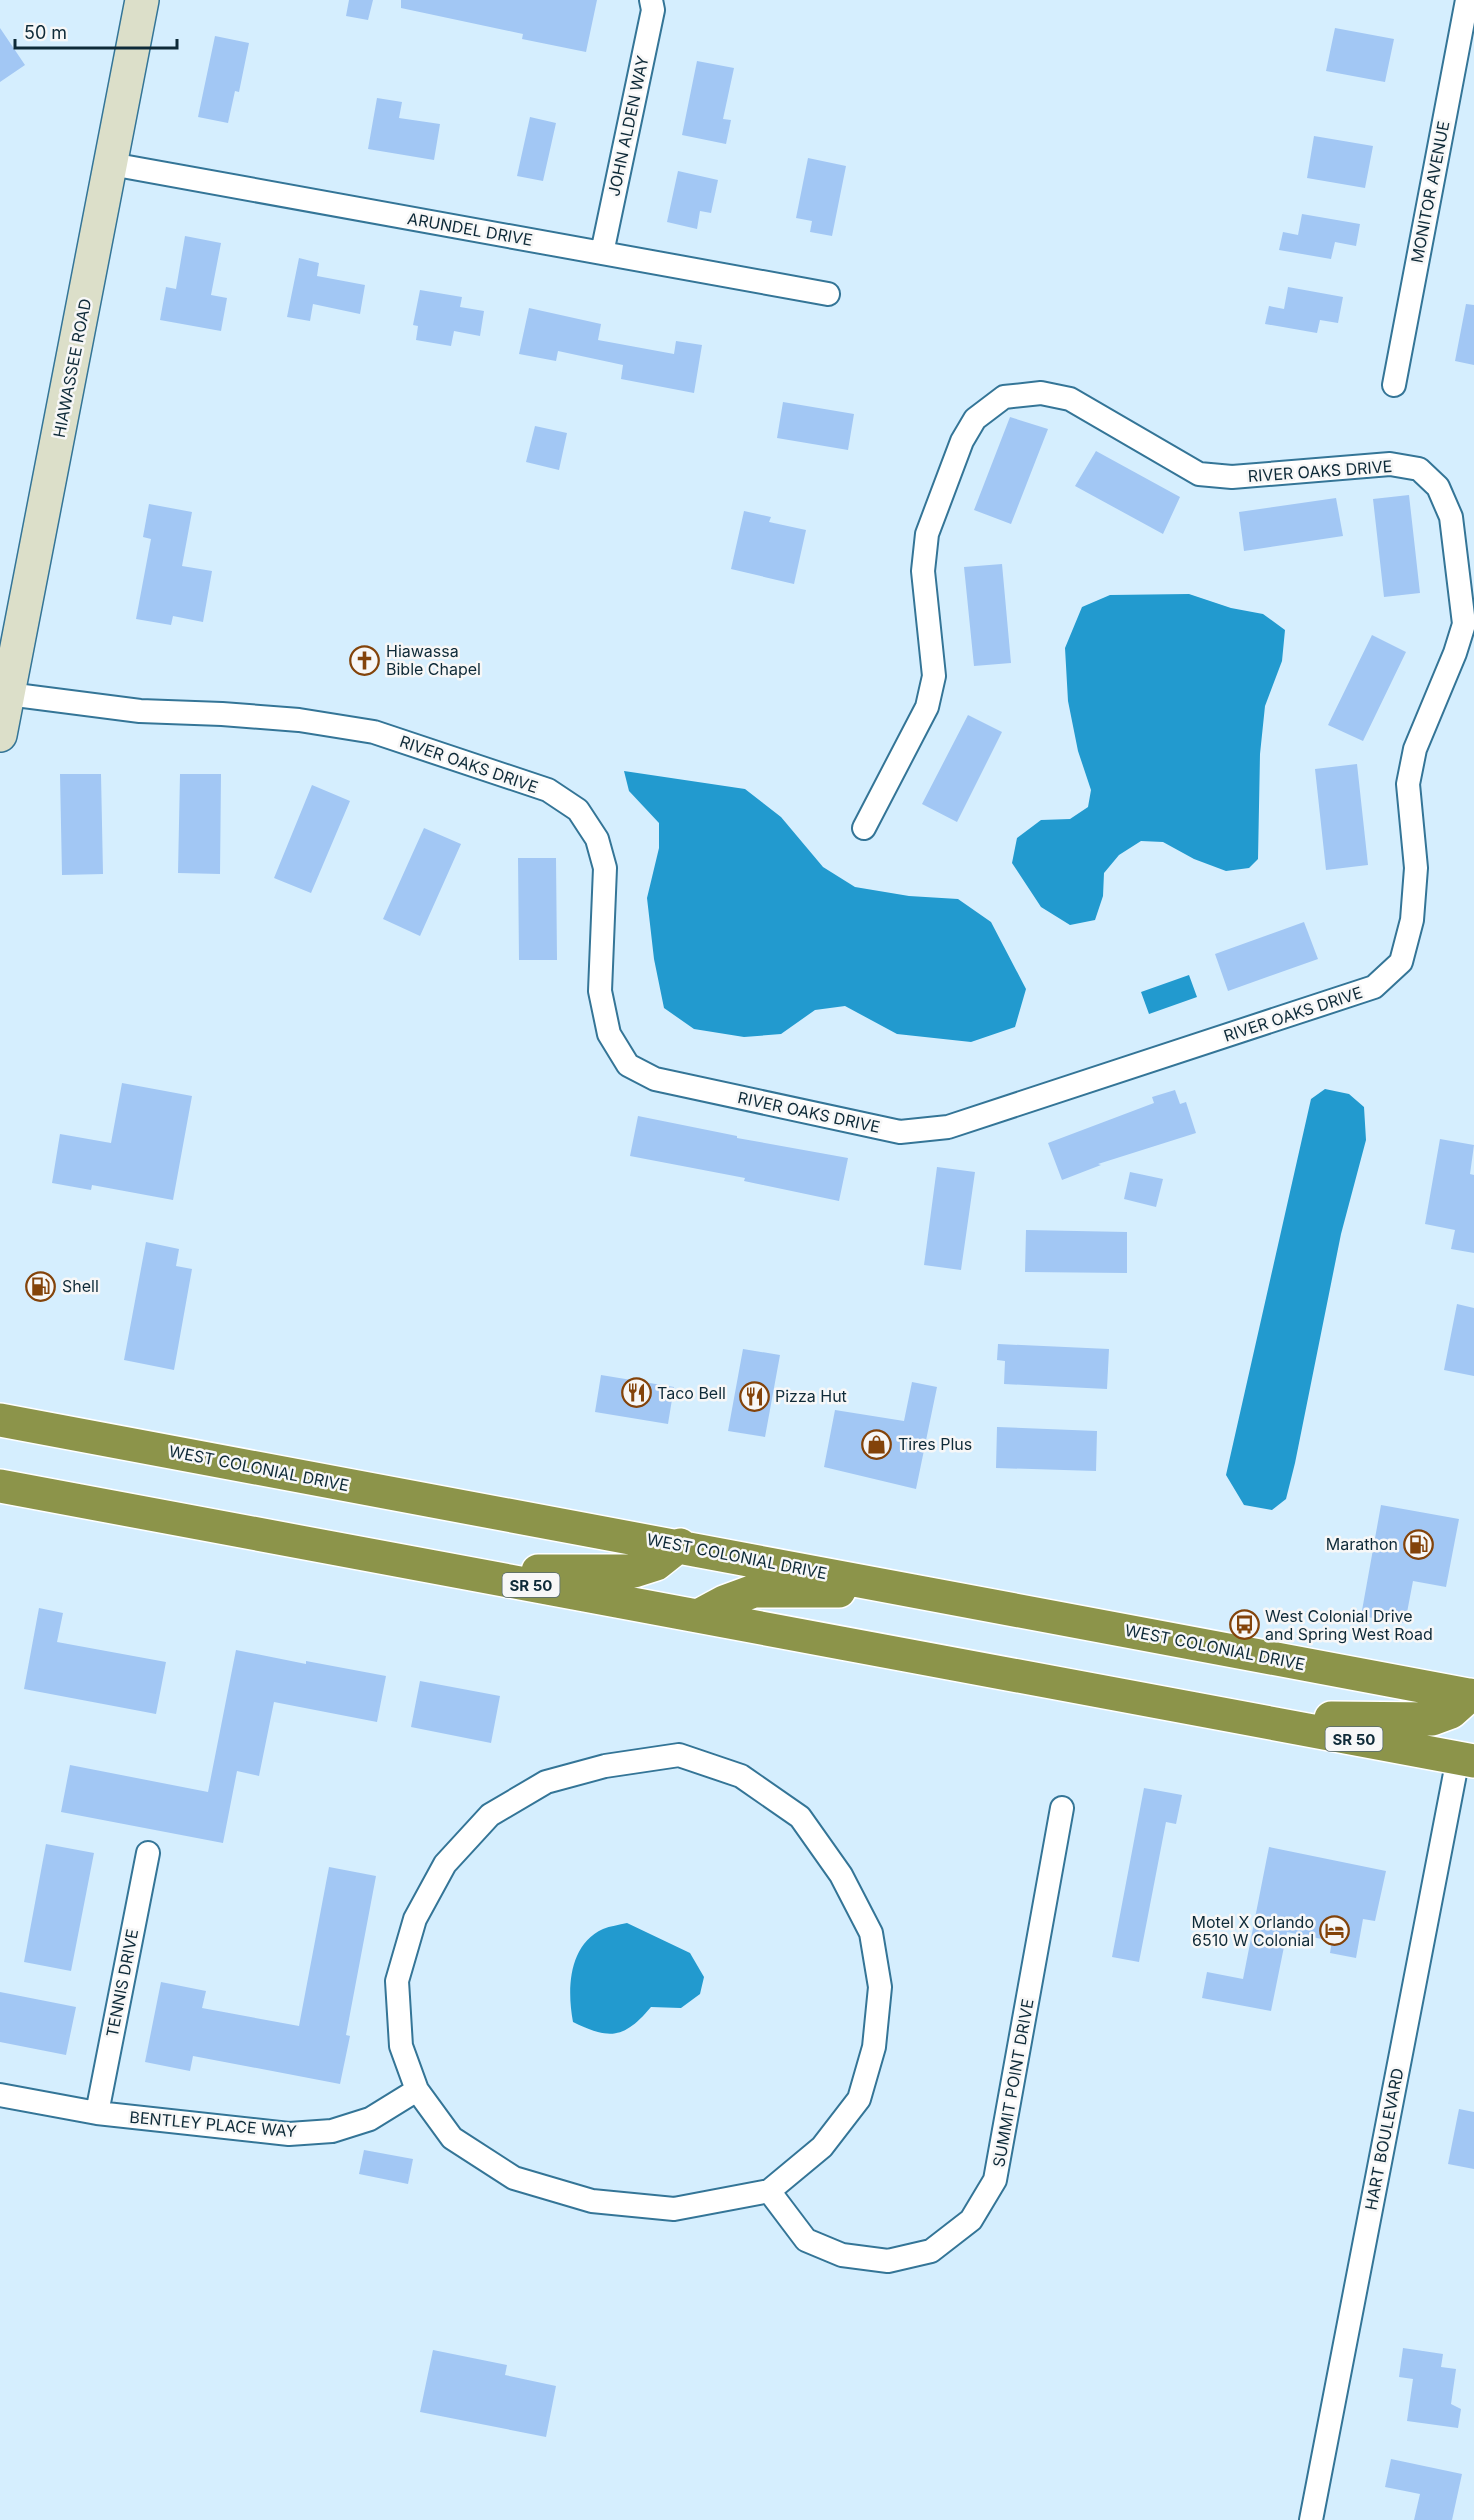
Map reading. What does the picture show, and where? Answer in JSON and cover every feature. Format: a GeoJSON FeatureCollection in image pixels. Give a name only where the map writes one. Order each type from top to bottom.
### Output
{"type":"FeatureCollection","features":[{"type":"Feature","properties":{"kind":"highway","name":"WEST COLONIAL DRIVE"},"geometry":{"type":"LineString","coordinates":[[0,1420],[918,1591],[1473,1689]]}},
{"type":"Feature","properties":{"kind":"highway","name":"SR 50"},"geometry":{"type":"LineString","coordinates":[[0,1486],[1233,1716],[1469,1756]]}},
{"type":"Feature","properties":{"kind":"highway"},"geometry":{"type":"LineString","coordinates":[[461,1572],[634,1571],[656,1564],[680,1545]]}},
{"type":"Feature","properties":{"kind":"highway"},"geometry":{"type":"LineString","coordinates":[[698,1616],[724,1602],[754,1591],[918,1591]]}},
{"type":"Feature","properties":{"kind":"highway"},"geometry":{"type":"LineString","coordinates":[[1233,1716],[1432,1719],[1451,1712],[1473,1689]]}},
{"type":"Feature","properties":{"kind":"main road","name":"HIAWASSEE ROAD"},"geometry":{"type":"LineString","coordinates":[[0,735],[142,0]]}},
{"type":"Feature","properties":{"kind":"street","name":"JOHN ALDEN WAY"},"geometry":{"type":"LineString","coordinates":[[602,253],[653,10],[651,0]]}},
{"type":"Feature","properties":{"kind":"street","name":"MONITOR AVENUE"},"geometry":{"type":"LineString","coordinates":[[1394,385],[1467,0]]}},
{"type":"Feature","properties":{"kind":"street","name":"ARUNDEL DRIVE"},"geometry":{"type":"LineString","coordinates":[[111,164],[828,294]]}},
{"type":"Feature","properties":{"kind":"street","name":"RIVER OAKS DRIVE"},"geometry":{"type":"LineString","coordinates":[[8,694],[140,711],[299,720],[374,732],[548,790],[578,810],[597,839],[605,868],[600,991],[609,1034],[628,1065],[655,1079],[900,1132],[948,1127],[1374,987],[1401,962],[1412,920],[1416,868],[1408,784],[1414,749],[1455,653],[1464,624],[1451,517],[1438,487],[1419,469],[1390,464],[1232,477],[1199,474],[1070,399],[1041,393],[1004,397],[975,419],[962,441],[927,534],[923,571],[934,676],[932,686],[927,707],[864,828]]}},
{"type":"Feature","properties":{"kind":"street"},"geometry":{"type":"LineString","coordinates":[[679,1755],[741,1776],[800,1818],[841,1875],[872,1933],[880,1987],[874,2047],[859,2099],[822,2146],[769,2192],[674,2209],[592,2201],[514,2178],[452,2138],[417,2090],[401,2046],[397,1982],[415,1919],[445,1864],[490,1815],[546,1782],[605,1766],[679,1755]]}},
{"type":"Feature","properties":{"kind":"street","name":"HART BOULEVARD"},"geometry":{"type":"LineString","coordinates":[[1311,2520],[1469,1756]]}},
{"type":"Feature","properties":{"kind":"street","name":"SUMMIT POINT DRIVE"},"geometry":{"type":"LineString","coordinates":[[769,2192],[806,2240],[842,2255],[888,2261],[931,2251],[971,2220],[995,2180],[1062,1808]]}},
{"type":"Feature","properties":{"kind":"street","name":"TENNIS DRIVE"},"geometry":{"type":"LineString","coordinates":[[97,2113],[148,1853]]}},
{"type":"Feature","properties":{"kind":"street","name":"BENTLEY PLACE WAY"},"geometry":{"type":"LineString","coordinates":[[0,2096],[97,2113],[290,2134],[332,2131],[370,2120],[417,2090]]}},
{"type":"Feature","properties":{"kind":"water"},"geometry":{"type":"Polygon","coordinates":[[[1189,594],[1231,608],[1263,614],[1285,630],[1282,661],[1265,706],[1260,754],[1258,859],[1249,868],[1226,871],[1194,859],[1163,842],[1141,841],[1119,855],[1104,873],[1103,896],[1095,920],[1070,925],[1041,907],[1012,863],[1017,838],[1041,820],[1070,819],[1088,807],[1091,790],[1078,751],[1068,701],[1065,648],[1082,607],[1110,595],[1189,594]]]}},
{"type":"Feature","properties":{"kind":"water"},"geometry":{"type":"Polygon","coordinates":[[[624,771],[745,789],[781,817],[823,867],[855,887],[909,896],[958,899],[991,922],[1026,989],[1015,1027],[971,1042],[897,1034],[845,1006],[815,1010],[781,1034],[744,1037],[694,1029],[664,1008],[654,959],[647,898],[659,848],[659,823],[629,791],[624,771]]]}},
{"type":"Feature","properties":{"kind":"water"},"geometry":{"type":"Polygon","coordinates":[[[1189,975],[1197,997],[1149,1014],[1141,992],[1189,975]]]}},
{"type":"Feature","properties":{"kind":"water"},"geometry":{"type":"Polygon","coordinates":[[[1325,1089],[1349,1094],[1364,1107],[1366,1140],[1341,1234],[1286,1499],[1272,1510],[1244,1505],[1226,1475],[1311,1099],[1325,1089]]]}},
{"type":"Feature","properties":{"kind":"water"},"geometry":{"type":"Polygon","coordinates":[[[627,1923],[690,1953],[704,1977],[700,1994],[681,2008],[651,2007],[624,2031],[607,2034],[597,2032],[573,2022],[570,1996],[573,1970],[577,1957],[591,1936],[603,1929],[627,1923]]]}},
{"type":"Feature","properties":{"kind":"building"},"geometry":{"type":"Polygon","coordinates":[[[349,0],[373,0],[368,20],[346,16],[349,0]]]}},
{"type":"Feature","properties":{"kind":"building"},"geometry":{"type":"Polygon","coordinates":[[[401,0],[597,0],[586,52],[522,39],[523,34],[401,8],[401,0]]]}},
{"type":"Feature","properties":{"kind":"building"},"geometry":{"type":"Polygon","coordinates":[[[0,28],[25,65],[0,82],[0,28]]]}},
{"type":"Feature","properties":{"kind":"building"},"geometry":{"type":"Polygon","coordinates":[[[1335,28],[1394,39],[1385,82],[1326,71],[1335,28]]]}},
{"type":"Feature","properties":{"kind":"building"},"geometry":{"type":"Polygon","coordinates":[[[215,36],[249,43],[239,92],[235,91],[228,123],[198,117],[215,36]]]}},
{"type":"Feature","properties":{"kind":"building"},"geometry":{"type":"Polygon","coordinates":[[[697,61],[734,68],[723,119],[731,120],[726,144],[682,135],[697,61]]]}},
{"type":"Feature","properties":{"kind":"building"},"geometry":{"type":"Polygon","coordinates":[[[377,98],[402,102],[399,118],[440,124],[434,160],[368,149],[377,98]]]}},
{"type":"Feature","properties":{"kind":"building"},"geometry":{"type":"Polygon","coordinates":[[[530,117],[556,123],[543,181],[517,176],[530,117]]]}},
{"type":"Feature","properties":{"kind":"building"},"geometry":{"type":"Polygon","coordinates":[[[1314,136],[1373,146],[1365,188],[1307,178],[1314,136]]]}},
{"type":"Feature","properties":{"kind":"building"},"geometry":{"type":"Polygon","coordinates":[[[808,158],[846,166],[832,236],[810,232],[812,221],[796,218],[808,158]]]}},
{"type":"Feature","properties":{"kind":"building"},"geometry":{"type":"Polygon","coordinates":[[[678,171],[718,180],[711,213],[700,211],[697,229],[667,222],[678,171]]]}},
{"type":"Feature","properties":{"kind":"building"},"geometry":{"type":"Polygon","coordinates":[[[1302,214],[1360,224],[1356,246],[1335,242],[1331,259],[1279,250],[1283,232],[1298,235],[1302,214]]]}},
{"type":"Feature","properties":{"kind":"building"},"geometry":{"type":"Polygon","coordinates":[[[185,236],[221,243],[211,295],[227,298],[221,331],[160,320],[166,287],[176,289],[185,236]]]}},
{"type":"Feature","properties":{"kind":"building"},"geometry":{"type":"Polygon","coordinates":[[[299,258],[319,263],[317,276],[365,285],[360,314],[313,304],[310,321],[287,317],[299,258]]]}},
{"type":"Feature","properties":{"kind":"building"},"geometry":{"type":"Polygon","coordinates":[[[1288,287],[1343,297],[1338,323],[1320,320],[1317,333],[1265,324],[1269,306],[1284,309],[1288,287]]]}},
{"type":"Feature","properties":{"kind":"building"},"geometry":{"type":"Polygon","coordinates":[[[420,290],[462,297],[460,307],[484,311],[480,336],[454,331],[451,346],[416,340],[418,326],[413,325],[420,290]]]}},
{"type":"Feature","properties":{"kind":"building"},"geometry":{"type":"Polygon","coordinates":[[[1466,304],[1474,305],[1474,365],[1455,361],[1466,304]]]}},
{"type":"Feature","properties":{"kind":"building"},"geometry":{"type":"Polygon","coordinates":[[[529,308],[601,324],[598,340],[674,354],[676,341],[702,345],[694,393],[621,379],[623,365],[558,351],[556,361],[519,354],[529,308]]]}},
{"type":"Feature","properties":{"kind":"building"},"geometry":{"type":"Polygon","coordinates":[[[783,402],[854,414],[848,450],[777,438],[783,402]]]}},
{"type":"Feature","properties":{"kind":"building"},"geometry":{"type":"Polygon","coordinates":[[[1010,417],[1048,429],[1011,524],[974,510],[1010,417]]]}},
{"type":"Feature","properties":{"kind":"building"},"geometry":{"type":"Polygon","coordinates":[[[535,426],[567,433],[559,470],[526,462],[535,426]]]}},
{"type":"Feature","properties":{"kind":"building"},"geometry":{"type":"Polygon","coordinates":[[[1096,451],[1180,497],[1163,534],[1075,486],[1096,451]]]}},
{"type":"Feature","properties":{"kind":"building"},"geometry":{"type":"Polygon","coordinates":[[[1409,495],[1420,593],[1384,597],[1373,499],[1409,495]]]}},
{"type":"Feature","properties":{"kind":"building"},"geometry":{"type":"Polygon","coordinates":[[[1336,498],[1343,536],[1244,551],[1239,512],[1336,498]]]}},
{"type":"Feature","properties":{"kind":"building"},"geometry":{"type":"Polygon","coordinates":[[[149,504],[192,512],[182,566],[212,571],[203,622],[173,616],[171,625],[136,619],[151,539],[143,537],[149,504]]]}},
{"type":"Feature","properties":{"kind":"building"},"geometry":{"type":"Polygon","coordinates":[[[744,511],[771,517],[769,522],[806,530],[794,584],[731,569],[744,511]]]}},
{"type":"Feature","properties":{"kind":"building"},"geometry":{"type":"Polygon","coordinates":[[[1002,564],[1011,663],[974,666],[964,567],[1002,564]]]}},
{"type":"Feature","properties":{"kind":"building"},"geometry":{"type":"Polygon","coordinates":[[[1372,635],[1406,652],[1363,741],[1328,725],[1372,635]]]}},
{"type":"Feature","properties":{"kind":"building"},"geometry":{"type":"Polygon","coordinates":[[[968,715],[1002,732],[957,822],[922,804],[968,715]]]}},
{"type":"Feature","properties":{"kind":"building"},"geometry":{"type":"Polygon","coordinates":[[[1357,764],[1368,865],[1326,870],[1315,769],[1357,764]]]}},
{"type":"Feature","properties":{"kind":"building"},"geometry":{"type":"Polygon","coordinates":[[[60,774],[101,774],[103,874],[62,875],[60,774]]]}},
{"type":"Feature","properties":{"kind":"building"},"geometry":{"type":"Polygon","coordinates":[[[180,774],[221,774],[220,874],[178,873],[180,774]]]}},
{"type":"Feature","properties":{"kind":"building"},"geometry":{"type":"Polygon","coordinates":[[[312,785],[350,801],[311,893],[274,878],[312,785]]]}},
{"type":"Feature","properties":{"kind":"building"},"geometry":{"type":"Polygon","coordinates":[[[424,828],[461,844],[420,936],[383,919],[424,828]]]}},
{"type":"Feature","properties":{"kind":"building"},"geometry":{"type":"Polygon","coordinates":[[[518,858],[556,858],[557,960],[519,960],[518,858]]]}},
{"type":"Feature","properties":{"kind":"building"},"geometry":{"type":"Polygon","coordinates":[[[1304,922],[1318,959],[1228,991],[1215,954],[1304,922]]]}},
{"type":"Feature","properties":{"kind":"building"},"geometry":{"type":"Polygon","coordinates":[[[122,1083],[192,1096],[173,1200],[92,1185],[91,1190],[52,1183],[60,1134],[111,1143],[122,1083]]]}},
{"type":"Feature","properties":{"kind":"building"},"geometry":{"type":"Polygon","coordinates":[[[1175,1090],[1180,1104],[1186,1102],[1196,1133],[1098,1164],[1101,1165],[1062,1180],[1048,1143],[1154,1103],[1152,1097],[1175,1090]]]}},
{"type":"Feature","properties":{"kind":"building"},"geometry":{"type":"Polygon","coordinates":[[[638,1116],[737,1136],[737,1138],[848,1158],[839,1201],[744,1181],[745,1178],[630,1156],[638,1116]]]}},
{"type":"Feature","properties":{"kind":"building"},"geometry":{"type":"Polygon","coordinates":[[[1440,1139],[1474,1145],[1470,1174],[1474,1175],[1474,1253],[1451,1249],[1455,1230],[1425,1224],[1440,1139]]]}},
{"type":"Feature","properties":{"kind":"building"},"geometry":{"type":"Polygon","coordinates":[[[937,1167],[975,1172],[961,1270],[924,1265],[937,1167]]]}},
{"type":"Feature","properties":{"kind":"building"},"geometry":{"type":"Polygon","coordinates":[[[1130,1172],[1163,1179],[1156,1207],[1124,1199],[1130,1172]]]}},
{"type":"Feature","properties":{"kind":"building"},"geometry":{"type":"Polygon","coordinates":[[[1026,1230],[1127,1232],[1127,1273],[1025,1272],[1026,1230]]]}},
{"type":"Feature","properties":{"kind":"building"},"geometry":{"type":"Polygon","coordinates":[[[146,1242],[179,1249],[176,1266],[192,1269],[174,1370],[124,1360],[146,1242]]]}},
{"type":"Feature","properties":{"kind":"building"},"geometry":{"type":"Polygon","coordinates":[[[1457,1304],[1474,1308],[1474,1376],[1444,1370],[1457,1304]]]}},
{"type":"Feature","properties":{"kind":"building"},"geometry":{"type":"Polygon","coordinates":[[[998,1344],[1109,1349],[1107,1389],[1004,1384],[1005,1361],[997,1360],[998,1344]]]}},
{"type":"Feature","properties":{"kind":"building"},"geometry":{"type":"Polygon","coordinates":[[[743,1349],[780,1355],[765,1437],[728,1431],[743,1349]]]}},
{"type":"Feature","properties":{"kind":"building"},"geometry":{"type":"Polygon","coordinates":[[[601,1375],[674,1387],[668,1424],[595,1412],[601,1375]]]}},
{"type":"Feature","properties":{"kind":"building","name":"Tires Plus"},"geometry":{"type":"Polygon","coordinates":[[[912,1382],[937,1387],[916,1489],[824,1467],[835,1410],[904,1421],[912,1382]]]}},
{"type":"Feature","properties":{"kind":"building"},"geometry":{"type":"Polygon","coordinates":[[[997,1427],[1097,1431],[1096,1471],[996,1468],[997,1427]]]}},
{"type":"Feature","properties":{"kind":"building"},"geometry":{"type":"Polygon","coordinates":[[[1381,1505],[1459,1519],[1446,1587],[1413,1581],[1405,1623],[1361,1616],[1381,1505]]]}},
{"type":"Feature","properties":{"kind":"building"},"geometry":{"type":"Polygon","coordinates":[[[39,1608],[63,1613],[57,1642],[166,1662],[156,1714],[24,1689],[39,1608]]]}},
{"type":"Feature","properties":{"kind":"building"},"geometry":{"type":"Polygon","coordinates":[[[236,1650],[306,1664],[306,1661],[386,1676],[377,1722],[274,1702],[259,1776],[237,1771],[223,1843],[61,1812],[70,1765],[208,1792],[236,1650]]]}},
{"type":"Feature","properties":{"kind":"building"},"geometry":{"type":"Polygon","coordinates":[[[420,1681],[500,1696],[491,1743],[411,1727],[420,1681]]]}},
{"type":"Feature","properties":{"kind":"building"},"geometry":{"type":"Polygon","coordinates":[[[1144,1788],[1182,1795],[1176,1824],[1166,1822],[1139,1962],[1112,1957],[1144,1788]]]}},
{"type":"Feature","properties":{"kind":"building"},"geometry":{"type":"Polygon","coordinates":[[[46,1844],[94,1853],[71,1971],[24,1962],[46,1844]]]}},
{"type":"Feature","properties":{"kind":"building","name":"Motel X Orlando 6510 W Colonial"},"geometry":{"type":"Polygon","coordinates":[[[1269,1847],[1386,1871],[1375,1921],[1363,1919],[1356,1958],[1330,1953],[1332,1941],[1287,1932],[1271,2011],[1202,1998],[1207,1972],[1243,1979],[1269,1847]]]}},
{"type":"Feature","properties":{"kind":"building"},"geometry":{"type":"Polygon","coordinates":[[[329,1867],[376,1876],[346,2035],[350,2036],[340,2084],[193,2056],[190,2071],[145,2062],[161,1982],[206,1991],[202,2008],[299,2026],[329,1867]]]}},
{"type":"Feature","properties":{"kind":"building"},"geometry":{"type":"Polygon","coordinates":[[[0,1992],[76,2007],[66,2055],[0,2042],[0,1992]]]}},
{"type":"Feature","properties":{"kind":"building"},"geometry":{"type":"Polygon","coordinates":[[[1459,2109],[1474,2112],[1474,2169],[1448,2164],[1459,2109]]]}},
{"type":"Feature","properties":{"kind":"building"},"geometry":{"type":"Polygon","coordinates":[[[364,2150],[413,2159],[408,2184],[359,2174],[364,2150]]]}},
{"type":"Feature","properties":{"kind":"building"},"geometry":{"type":"Polygon","coordinates":[[[1403,2348],[1443,2354],[1441,2367],[1456,2369],[1451,2404],[1461,2409],[1458,2428],[1407,2421],[1413,2379],[1399,2377],[1403,2348]]]}},
{"type":"Feature","properties":{"kind":"building"},"geometry":{"type":"Polygon","coordinates":[[[433,2350],[507,2365],[505,2375],[556,2386],[546,2437],[420,2412],[433,2350]]]}},
{"type":"Feature","properties":{"kind":"building"},"geometry":{"type":"Polygon","coordinates":[[[1391,2459],[1462,2474],[1452,2520],[1414,2520],[1420,2494],[1385,2487],[1391,2459]]]}},
{"type":"Feature","properties":{"kind":"place","name":"Hiawassa Bible Chapel"},"geometry":{"type":"Point","coordinates":[365,660]}},
{"type":"Feature","properties":{"kind":"place","name":"Shell"},"geometry":{"type":"Point","coordinates":[41,1286]}},
{"type":"Feature","properties":{"kind":"place","name":"Taco Bell"},"geometry":{"type":"Point","coordinates":[636,1393]}},
{"type":"Feature","properties":{"kind":"place","name":"Pizza Hut"},"geometry":{"type":"Point","coordinates":[754,1396]}},
{"type":"Feature","properties":{"kind":"place","name":"Tires Plus"},"geometry":{"type":"Point","coordinates":[877,1444]}},
{"type":"Feature","properties":{"kind":"place","name":"Marathon"},"geometry":{"type":"Point","coordinates":[1419,1544]}},
{"type":"Feature","properties":{"kind":"place","name":"West Colonial Drive and Spring West Road"},"geometry":{"type":"Point","coordinates":[1244,1625]}},
{"type":"Feature","properties":{"kind":"place","name":"Motel X Orlando 6510 W Colonial"},"geometry":{"type":"Point","coordinates":[1335,1931]}}]}
